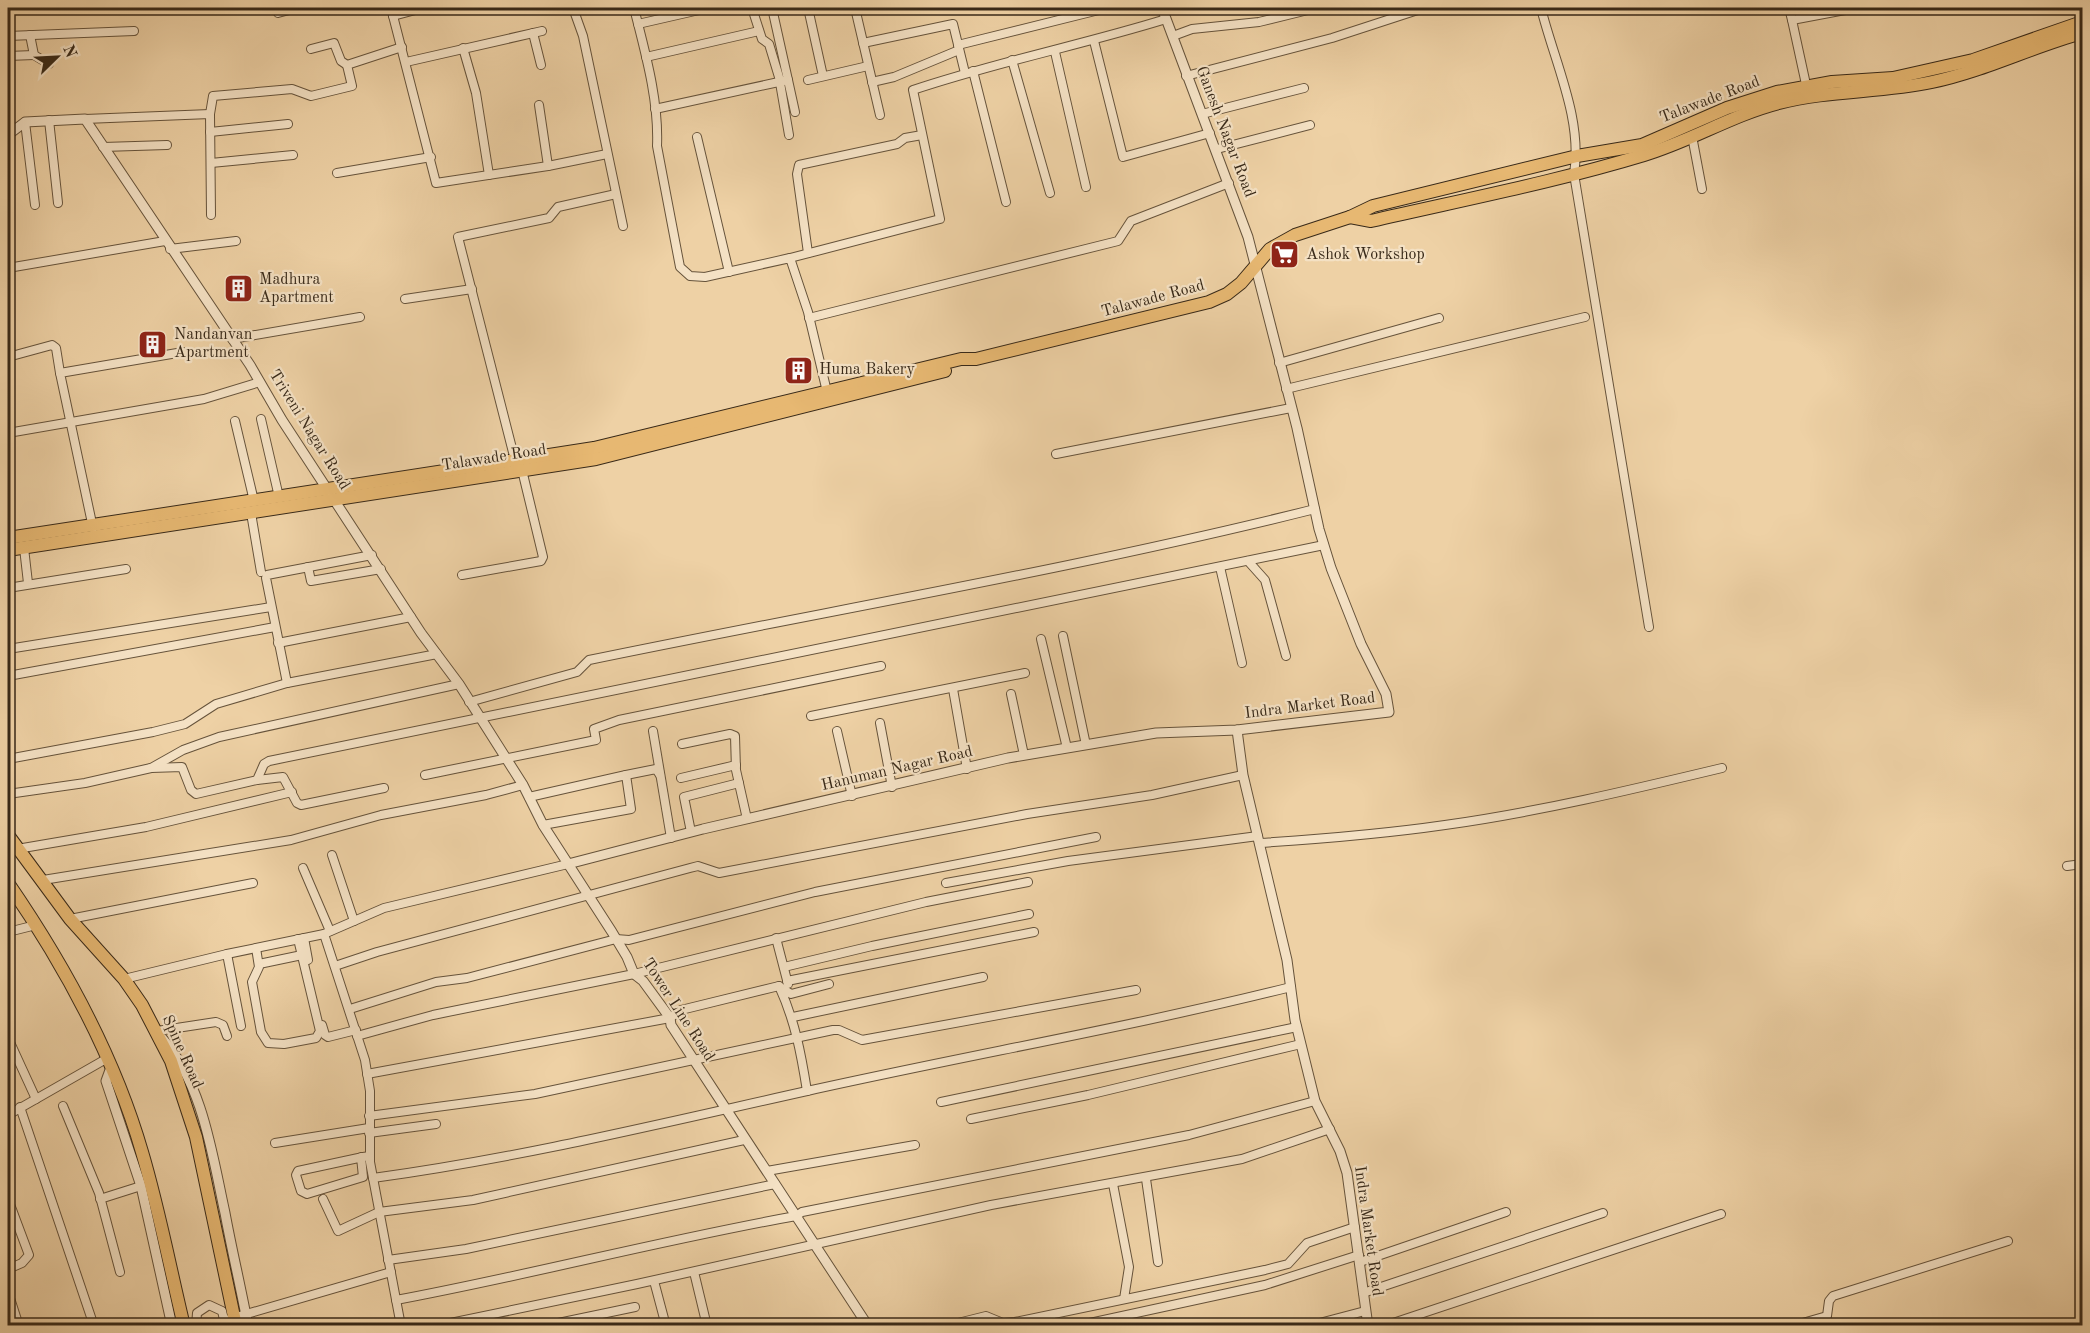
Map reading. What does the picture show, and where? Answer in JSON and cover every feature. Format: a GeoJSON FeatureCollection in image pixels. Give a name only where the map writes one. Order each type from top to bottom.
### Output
{"type":"FeatureCollection","features":[{"type":"Feature","properties":{"kind":"main road","name":"Talawade Road"},"geometry":{"type":"LineString","coordinates":[[1350,217],[1371,221],[1646,155],[1731,118],[1780,103],[1832,82],[1893,78],[1973,60],[2082,22]]}},
{"type":"Feature","properties":{"kind":"main road","name":"Talawade Road"},"geometry":{"type":"LineString","coordinates":[[8,538],[94,531],[518,467],[602,452],[828,395],[960,367],[976,359],[1209,303],[1227,294],[1270,249],[1295,235],[1350,217],[1373,206],[1577,156],[1642,145],[1727,108],[1777,92],[1834,93],[1894,89],[1932,82],[1976,71],[2082,33]]}},
{"type":"Feature","properties":{"kind":"main road","name":"Talawade Road"},"geometry":{"type":"LineString","coordinates":[[253,507],[279,497],[332,495]]}},
{"type":"Feature","properties":{"kind":"main road","name":"Talawade Road"},"geometry":{"type":"LineString","coordinates":[[8,550],[94,531]]}},
{"type":"Feature","properties":{"kind":"main road","name":"Spine Road"},"geometry":{"type":"LineString","coordinates":[[8,835],[70,919],[124,979],[157,1031],[171,1060],[196,1137],[233,1321]]}},
{"type":"Feature","properties":{"kind":"main road"},"geometry":{"type":"LineString","coordinates":[[8,883],[82,1002],[108,1064],[142,1151],[184,1326]]}},
{"type":"Feature","properties":{"kind":"street"},"geometry":{"type":"LineString","coordinates":[[278,13],[297,8]]}},
{"type":"Feature","properties":{"kind":"street"},"geometry":{"type":"LineString","coordinates":[[423,8],[392,12],[436,183],[548,166],[607,154]]}},
{"type":"Feature","properties":{"kind":"street"},"geometry":{"type":"LineString","coordinates":[[573,8],[583,36],[623,226]]}},
{"type":"Feature","properties":{"kind":"street"},"geometry":{"type":"LineString","coordinates":[[634,8],[646,57],[655,109],[657,146],[680,267],[690,276],[705,277],[790,258],[940,219],[913,90],[1012,60],[1055,52],[1166,20]]}},
{"type":"Feature","properties":{"kind":"street"},"geometry":{"type":"LineString","coordinates":[[638,24],[708,8]]}},
{"type":"Feature","properties":{"kind":"street"},"geometry":{"type":"LineString","coordinates":[[752,8],[762,39],[769,44],[795,112]]}},
{"type":"Feature","properties":{"kind":"street"},"geometry":{"type":"LineString","coordinates":[[772,8],[784,82],[789,135]]}},
{"type":"Feature","properties":{"kind":"street"},"geometry":{"type":"LineString","coordinates":[[808,8],[823,76]]}},
{"type":"Feature","properties":{"kind":"street"},"geometry":{"type":"LineString","coordinates":[[856,8],[880,115]]}},
{"type":"Feature","properties":{"kind":"street"},"geometry":{"type":"LineString","coordinates":[[872,82],[894,77],[959,48],[1107,8]]}},
{"type":"Feature","properties":{"kind":"street","name":"Ganesh Nagar Road"},"geometry":{"type":"LineString","coordinates":[[1162,8],[1186,76],[1217,149],[1248,237],[1254,268]]}},
{"type":"Feature","properties":{"kind":"street"},"geometry":{"type":"LineString","coordinates":[[1173,36],[1192,29],[1259,22],[1314,8]]}},
{"type":"Feature","properties":{"kind":"street"},"geometry":{"type":"LineString","coordinates":[[1186,76],[1332,38],[1424,8]]}},
{"type":"Feature","properties":{"kind":"street"},"geometry":{"type":"LineString","coordinates":[[1541,8],[1571,114],[1577,156],[1574,174],[1649,627]]}},
{"type":"Feature","properties":{"kind":"street"},"geometry":{"type":"LineString","coordinates":[[1789,8],[1808,92]]}},
{"type":"Feature","properties":{"kind":"street"},"geometry":{"type":"LineString","coordinates":[[1792,20],[1845,10],[1844,8]]}},
{"type":"Feature","properties":{"kind":"street"},"geometry":{"type":"LineString","coordinates":[[863,43],[953,24],[1006,202]]}},
{"type":"Feature","properties":{"kind":"street"},"geometry":{"type":"LineString","coordinates":[[646,57],[759,31]]}},
{"type":"Feature","properties":{"kind":"street"},"geometry":{"type":"LineString","coordinates":[[8,36],[134,32]]}},
{"type":"Feature","properties":{"kind":"street"},"geometry":{"type":"LineString","coordinates":[[406,62],[538,32],[541,65]]}},
{"type":"Feature","properties":{"kind":"street"},"geometry":{"type":"LineString","coordinates":[[30,34],[34,55]]}},
{"type":"Feature","properties":{"kind":"street"},"geometry":{"type":"LineString","coordinates":[[1094,41],[1123,157],[1210,133]]}},
{"type":"Feature","properties":{"kind":"street"},"geometry":{"type":"LineString","coordinates":[[311,50],[334,43],[341,62],[347,65],[402,47]]}},
{"type":"Feature","properties":{"kind":"street"},"geometry":{"type":"LineString","coordinates":[[463,48],[476,93],[489,175]]}},
{"type":"Feature","properties":{"kind":"street"},"geometry":{"type":"LineString","coordinates":[[1055,52],[1086,188]]}},
{"type":"Feature","properties":{"kind":"street"},"geometry":{"type":"LineString","coordinates":[[8,56],[34,55],[49,64]]}},
{"type":"Feature","properties":{"kind":"street"},"geometry":{"type":"LineString","coordinates":[[1012,60],[1050,193]]}},
{"type":"Feature","properties":{"kind":"street"},"geometry":{"type":"LineString","coordinates":[[211,214],[210,114],[213,96],[292,89],[311,96],[352,86],[347,65]]}},
{"type":"Feature","properties":{"kind":"street"},"geometry":{"type":"LineString","coordinates":[[808,80],[868,66]]}},
{"type":"Feature","properties":{"kind":"street"},"geometry":{"type":"LineString","coordinates":[[655,109],[784,82]]}},
{"type":"Feature","properties":{"kind":"street"},"geometry":{"type":"LineString","coordinates":[[1202,114],[1304,88]]}},
{"type":"Feature","properties":{"kind":"street"},"geometry":{"type":"LineString","coordinates":[[539,105],[548,166]]}},
{"type":"Feature","properties":{"kind":"street"},"geometry":{"type":"LineString","coordinates":[[8,135],[26,122],[210,114]]}},
{"type":"Feature","properties":{"kind":"street","name":"Triveni Nagar Road"},"geometry":{"type":"LineString","coordinates":[[85,119],[232,339],[411,617],[435,650]]}},
{"type":"Feature","properties":{"kind":"street"},"geometry":{"type":"LineString","coordinates":[[50,120],[58,203]]}},
{"type":"Feature","properties":{"kind":"street"},"geometry":{"type":"LineString","coordinates":[[26,122],[34,205]]}},
{"type":"Feature","properties":{"kind":"street"},"geometry":{"type":"LineString","coordinates":[[210,132],[288,124]]}},
{"type":"Feature","properties":{"kind":"street"},"geometry":{"type":"LineString","coordinates":[[1217,149],[1310,125]]}},
{"type":"Feature","properties":{"kind":"street"},"geometry":{"type":"LineString","coordinates":[[808,253],[797,174],[799,165],[897,144],[905,138],[922,135]]}},
{"type":"Feature","properties":{"kind":"street"},"geometry":{"type":"LineString","coordinates":[[1692,136],[1702,189]]}},
{"type":"Feature","properties":{"kind":"street"},"geometry":{"type":"LineString","coordinates":[[697,137],[729,272]]}},
{"type":"Feature","properties":{"kind":"street"},"geometry":{"type":"LineString","coordinates":[[103,147],[167,145]]}},
{"type":"Feature","properties":{"kind":"street"},"geometry":{"type":"LineString","coordinates":[[211,163],[293,155]]}},
{"type":"Feature","properties":{"kind":"street"},"geometry":{"type":"LineString","coordinates":[[337,173],[431,157]]}},
{"type":"Feature","properties":{"kind":"street"},"geometry":{"type":"LineString","coordinates":[[809,318],[1118,241],[1131,221],[1229,183]]}},
{"type":"Feature","properties":{"kind":"street"},"geometry":{"type":"LineString","coordinates":[[462,575],[541,561],[543,557],[458,237],[549,218],[558,207],[616,194]]}},
{"type":"Feature","properties":{"kind":"street"},"geometry":{"type":"LineString","coordinates":[[8,268],[168,245],[236,241]]}},
{"type":"Feature","properties":{"kind":"street"},"geometry":{"type":"LineString","coordinates":[[790,258],[809,318],[828,395]]}},
{"type":"Feature","properties":{"kind":"street","name":"Indra Market Road"},"geometry":{"type":"LineString","coordinates":[[1254,268],[1324,545],[1357,635],[1386,694],[1389,712],[1237,730],[1243,775],[1287,960],[1297,1027],[1315,1101],[1330,1129],[1347,1173],[1368,1326]]}},
{"type":"Feature","properties":{"kind":"street"},"geometry":{"type":"LineString","coordinates":[[405,299],[472,289]]}},
{"type":"Feature","properties":{"kind":"street"},"geometry":{"type":"LineString","coordinates":[[232,339],[360,317]]}},
{"type":"Feature","properties":{"kind":"street"},"geometry":{"type":"LineString","coordinates":[[1286,389],[1585,317]]}},
{"type":"Feature","properties":{"kind":"street"},"geometry":{"type":"LineString","coordinates":[[1279,363],[1439,318]]}},
{"type":"Feature","properties":{"kind":"street"},"geometry":{"type":"LineString","coordinates":[[8,357],[52,345],[56,348],[94,531]]}},
{"type":"Feature","properties":{"kind":"street"},"geometry":{"type":"LineString","coordinates":[[60,373],[183,352]]}},
{"type":"Feature","properties":{"kind":"street"},"geometry":{"type":"LineString","coordinates":[[8,433],[204,399],[260,382]]}},
{"type":"Feature","properties":{"kind":"street"},"geometry":{"type":"LineString","coordinates":[[1056,454],[1290,408]]}},
{"type":"Feature","properties":{"kind":"street"},"geometry":{"type":"LineString","coordinates":[[261,419],[279,497]]}},
{"type":"Feature","properties":{"kind":"street"},"geometry":{"type":"LineString","coordinates":[[235,422],[253,507],[261,572]]}},
{"type":"Feature","properties":{"kind":"street"},"geometry":{"type":"LineString","coordinates":[[469,702],[577,672],[589,660],[820,612],[1090,562],[1315,509]]}},
{"type":"Feature","properties":{"kind":"street"},"geometry":{"type":"LineString","coordinates":[[257,780],[264,764],[269,761],[1324,545]]}},
{"type":"Feature","properties":{"kind":"street"},"geometry":{"type":"LineString","coordinates":[[24,548],[28,583]]}},
{"type":"Feature","properties":{"kind":"street"},"geometry":{"type":"LineString","coordinates":[[287,683],[271,607],[267,575],[372,555]]}},
{"type":"Feature","properties":{"kind":"street"},"geometry":{"type":"LineString","coordinates":[[1248,561],[1264,579],[1286,656]]}},
{"type":"Feature","properties":{"kind":"street"},"geometry":{"type":"LineString","coordinates":[[308,567],[311,581],[381,569]]}},
{"type":"Feature","properties":{"kind":"street"},"geometry":{"type":"LineString","coordinates":[[1220,567],[1242,663]]}},
{"type":"Feature","properties":{"kind":"street"},"geometry":{"type":"LineString","coordinates":[[8,588],[126,569]]}},
{"type":"Feature","properties":{"kind":"street"},"geometry":{"type":"LineString","coordinates":[[8,649],[271,607]]}},
{"type":"Feature","properties":{"kind":"street"},"geometry":{"type":"LineString","coordinates":[[279,643],[411,617]]}},
{"type":"Feature","properties":{"kind":"street"},"geometry":{"type":"LineString","coordinates":[[8,676],[275,627]]}},
{"type":"Feature","properties":{"kind":"street"},"geometry":{"type":"LineString","coordinates":[[1063,636],[1086,745]]}},
{"type":"Feature","properties":{"kind":"street"},"geometry":{"type":"LineString","coordinates":[[1041,639],[1067,748]]}},
{"type":"Feature","properties":{"kind":"street"},"geometry":{"type":"LineString","coordinates":[[8,759],[185,724],[216,704],[287,683],[435,650]]}},
{"type":"Feature","properties":{"kind":"street","name":"Tower Line Road"},"geometry":{"type":"LineString","coordinates":[[435,650],[523,785],[543,825],[616,939],[634,974],[643,981],[670,1018],[671,1025],[744,1140],[767,1171],[868,1326]]}},
{"type":"Feature","properties":{"kind":"street"},"geometry":{"type":"LineString","coordinates":[[425,775],[596,740],[594,729],[619,720],[881,666]]}},
{"type":"Feature","properties":{"kind":"street"},"geometry":{"type":"LineString","coordinates":[[811,716],[1025,673]]}},
{"type":"Feature","properties":{"kind":"street"},"geometry":{"type":"LineString","coordinates":[[151,768],[183,750],[219,737],[459,684]]}},
{"type":"Feature","properties":{"kind":"street"},"geometry":{"type":"LineString","coordinates":[[953,689],[967,769]]}},
{"type":"Feature","properties":{"kind":"street"},"geometry":{"type":"LineString","coordinates":[[1011,694],[1024,755]]}},
{"type":"Feature","properties":{"kind":"street"},"geometry":{"type":"LineString","coordinates":[[880,723],[892,786]]}},
{"type":"Feature","properties":{"kind":"street"},"geometry":{"type":"LineString","coordinates":[[653,730],[671,838]]}},
{"type":"Feature","properties":{"kind":"street","name":"Hanuman Nagar Road"},"geometry":{"type":"LineString","coordinates":[[568,864],[692,832],[1024,755],[1156,733],[1237,730]]}},
{"type":"Feature","properties":{"kind":"street"},"geometry":{"type":"LineString","coordinates":[[837,731],[852,796]]}},
{"type":"Feature","properties":{"kind":"street"},"geometry":{"type":"LineString","coordinates":[[682,744],[733,734],[736,739],[736,765],[747,819]]}},
{"type":"Feature","properties":{"kind":"street"},"geometry":{"type":"LineString","coordinates":[[681,778],[736,765]]}},
{"type":"Feature","properties":{"kind":"street"},"geometry":{"type":"LineString","coordinates":[[8,794],[85,783],[151,768],[182,767],[191,790],[196,794],[257,780],[283,777],[297,803],[301,805],[384,788]]}},
{"type":"Feature","properties":{"kind":"street"},"geometry":{"type":"LineString","coordinates":[[946,883],[1068,861],[1258,840],[1355,836],[1447,825],[1625,791],[1722,768]]}},
{"type":"Feature","properties":{"kind":"street"},"geometry":{"type":"LineString","coordinates":[[529,797],[656,769],[660,776]]}},
{"type":"Feature","properties":{"kind":"street"},"geometry":{"type":"LineString","coordinates":[[543,825],[631,809],[626,775]]}},
{"type":"Feature","properties":{"kind":"street"},"geometry":{"type":"LineString","coordinates":[[335,966],[377,951],[698,866],[718,873],[1027,814],[1152,795],[1243,775]]}},
{"type":"Feature","properties":{"kind":"street"},"geometry":{"type":"LineString","coordinates":[[692,832],[684,797],[739,783]]}},
{"type":"Feature","properties":{"kind":"street"},"geometry":{"type":"LineString","coordinates":[[43,880],[291,840],[381,815],[486,795],[523,785]]}},
{"type":"Feature","properties":{"kind":"street"},"geometry":{"type":"LineString","coordinates":[[17,849],[146,827],[292,792]]}},
{"type":"Feature","properties":{"kind":"street"},"geometry":{"type":"LineString","coordinates":[[350,1009],[435,982],[467,978],[616,939],[630,940],[815,892],[1096,837]]}},
{"type":"Feature","properties":{"kind":"street"},"geometry":{"type":"LineString","coordinates":[[332,855],[354,921]]}},
{"type":"Feature","properties":{"kind":"street"},"geometry":{"type":"LineString","coordinates":[[124,979],[327,933],[384,908],[568,864]]}},
{"type":"Feature","properties":{"kind":"street"},"geometry":{"type":"LineString","coordinates":[[2067,866],[2082,864]]}},
{"type":"Feature","properties":{"kind":"street"},"geometry":{"type":"LineString","coordinates":[[303,868],[327,933],[367,1074],[370,1156],[401,1326]]}},
{"type":"Feature","properties":{"kind":"street"},"geometry":{"type":"LineString","coordinates":[[301,939],[325,1035],[328,1036],[357,1033],[634,974],[926,902],[1028,882]]}},
{"type":"Feature","properties":{"kind":"street"},"geometry":{"type":"LineString","coordinates":[[70,919],[253,883]]}},
{"type":"Feature","properties":{"kind":"street"},"geometry":{"type":"LineString","coordinates":[[784,968],[872,946],[1029,914]]}},
{"type":"Feature","properties":{"kind":"street"},"geometry":{"type":"LineString","coordinates":[[8,932],[36,925]]}},
{"type":"Feature","properties":{"kind":"street"},"geometry":{"type":"LineString","coordinates":[[787,981],[1034,932]]}},
{"type":"Feature","properties":{"kind":"street"},"geometry":{"type":"LineString","coordinates":[[776,938],[791,994]]}},
{"type":"Feature","properties":{"kind":"street"},"geometry":{"type":"LineString","coordinates":[[256,948],[259,964],[252,982],[263,1038],[272,1044],[316,1038],[320,1031],[302,955],[301,939]]}},
{"type":"Feature","properties":{"kind":"street"},"geometry":{"type":"LineString","coordinates":[[227,954],[241,1026]]}},
{"type":"Feature","properties":{"kind":"street"},"geometry":{"type":"LineString","coordinates":[[259,964],[302,955]]}},
{"type":"Feature","properties":{"kind":"street"},"geometry":{"type":"LineString","coordinates":[[793,1017],[983,977]]}},
{"type":"Feature","properties":{"kind":"street"},"geometry":{"type":"LineString","coordinates":[[367,1074],[670,1018],[681,1010],[779,986],[791,994],[829,984]]}},
{"type":"Feature","properties":{"kind":"street"},"geometry":{"type":"LineString","coordinates":[[779,986],[793,1017],[799,1038],[807,1091]]}},
{"type":"Feature","properties":{"kind":"street"},"geometry":{"type":"LineString","coordinates":[[373,1178],[452,1167],[726,1111],[807,1091],[1047,1043],[1291,987]]}},
{"type":"Feature","properties":{"kind":"street"},"geometry":{"type":"LineString","coordinates":[[369,1116],[535,1094],[839,1030],[862,1040],[1136,990]]}},
{"type":"Feature","properties":{"kind":"street"},"geometry":{"type":"LineString","coordinates":[[8,993],[9,1004]]}},
{"type":"Feature","properties":{"kind":"street"},"geometry":{"type":"LineString","coordinates":[[157,1031],[216,1022],[223,1025],[227,1036]]}},
{"type":"Feature","properties":{"kind":"street"},"geometry":{"type":"LineString","coordinates":[[941,1102],[1297,1027]]}},
{"type":"Feature","properties":{"kind":"street"},"geometry":{"type":"LineString","coordinates":[[8,1038],[36,1099]]}},
{"type":"Feature","properties":{"kind":"street"},"geometry":{"type":"LineString","coordinates":[[970,1119],[1088,1095],[1301,1044]]}},
{"type":"Feature","properties":{"kind":"street"},"geometry":{"type":"LineString","coordinates":[[8,1114],[108,1064]]}},
{"type":"Feature","properties":{"kind":"street"},"geometry":{"type":"LineString","coordinates":[[108,1064],[106,1081],[141,1186],[172,1326]]}},
{"type":"Feature","properties":{"kind":"street"},"geometry":{"type":"LineString","coordinates":[[396,1300],[591,1260],[699,1233],[796,1216],[813,1209],[1189,1135],[1315,1101]]}},
{"type":"Feature","properties":{"kind":"street"},"geometry":{"type":"LineString","coordinates":[[63,1106],[100,1199],[120,1272]]}},
{"type":"Feature","properties":{"kind":"street"},"geometry":{"type":"LineString","coordinates":[[20,1107],[94,1326]]}},
{"type":"Feature","properties":{"kind":"street"},"geometry":{"type":"LineString","coordinates":[[275,1143],[436,1124]]}},
{"type":"Feature","properties":{"kind":"street"},"geometry":{"type":"LineString","coordinates":[[435,1326],[654,1281],[991,1205],[1146,1179],[1242,1159],[1330,1129]]}},
{"type":"Feature","properties":{"kind":"street"},"geometry":{"type":"LineString","coordinates":[[323,1199],[338,1231],[379,1212],[473,1200],[744,1140]]}},
{"type":"Feature","properties":{"kind":"street"},"geometry":{"type":"LineString","coordinates":[[767,1171],[915,1145]]}},
{"type":"Feature","properties":{"kind":"street"},"geometry":{"type":"LineString","coordinates":[[361,1157],[363,1177],[307,1194],[301,1191],[296,1175],[298,1171],[361,1157],[370,1156]]}},
{"type":"Feature","properties":{"kind":"street"},"geometry":{"type":"LineString","coordinates":[[1146,1179],[1158,1262]]}},
{"type":"Feature","properties":{"kind":"street"},"geometry":{"type":"LineString","coordinates":[[388,1260],[466,1249],[775,1184]]}},
{"type":"Feature","properties":{"kind":"street"},"geometry":{"type":"LineString","coordinates":[[1113,1184],[1129,1267],[1124,1299]]}},
{"type":"Feature","properties":{"kind":"street"},"geometry":{"type":"LineString","coordinates":[[100,1199],[141,1186]]}},
{"type":"Feature","properties":{"kind":"street"},"geometry":{"type":"LineString","coordinates":[[8,1199],[29,1255],[22,1263],[8,1269]]}},
{"type":"Feature","properties":{"kind":"street"},"geometry":{"type":"LineString","coordinates":[[1077,1326],[1265,1285],[1360,1259],[1506,1212]]}},
{"type":"Feature","properties":{"kind":"street"},"geometry":{"type":"LineString","coordinates":[[1363,1293],[1603,1213]]}},
{"type":"Feature","properties":{"kind":"street"},"geometry":{"type":"LineString","coordinates":[[1384,1326],[1721,1214]]}},
{"type":"Feature","properties":{"kind":"street"},"geometry":{"type":"LineString","coordinates":[[946,1326],[986,1316],[1008,1323],[1288,1264],[1307,1243],[1355,1227]]}},
{"type":"Feature","properties":{"kind":"street"},"geometry":{"type":"LineString","coordinates":[[1792,1326],[1827,1316],[1829,1301],[1833,1296],[2008,1241]]}},
{"type":"Feature","properties":{"kind":"street"},"geometry":{"type":"LineString","coordinates":[[196,1326],[197,1313],[209,1305],[222,1311],[233,1321],[391,1272]]}},
{"type":"Feature","properties":{"kind":"street"},"geometry":{"type":"LineString","coordinates":[[694,1272],[707,1326]]}},
{"type":"Feature","properties":{"kind":"street"},"geometry":{"type":"LineString","coordinates":[[654,1281],[666,1326]]}},
{"type":"Feature","properties":{"kind":"street"},"geometry":{"type":"LineString","coordinates":[[8,1292],[20,1326]]}},
{"type":"Feature","properties":{"kind":"street"},"geometry":{"type":"LineString","coordinates":[[544,1326],[634,1307]]}},
{"type":"Feature","properties":{"kind":"street"},"geometry":{"type":"LineString","coordinates":[[1308,1326],[1365,1311]]}},
{"type":"Feature","properties":{"kind":"street","name":"Spine Road"},"geometry":{"type":"LineString","coordinates":[[233,1321],[248,1326]]}},
{"type":"Feature","properties":{"kind":"street"},"geometry":{"type":"LineString","coordinates":[[1206,1326],[1216,1323]]}},
{"type":"Feature","properties":{"kind":"place","name":"Ashok Workshop"},"geometry":{"type":"Point","coordinates":[1285,255]}},
{"type":"Feature","properties":{"kind":"place","name":"Madhura Apartment"},"geometry":{"type":"Point","coordinates":[238,289]}},
{"type":"Feature","properties":{"kind":"place","name":"Nandanvan Apartment"},"geometry":{"type":"Point","coordinates":[153,344]}},
{"type":"Feature","properties":{"kind":"place","name":"Huma Bakery"},"geometry":{"type":"Point","coordinates":[798,370]}}]}
